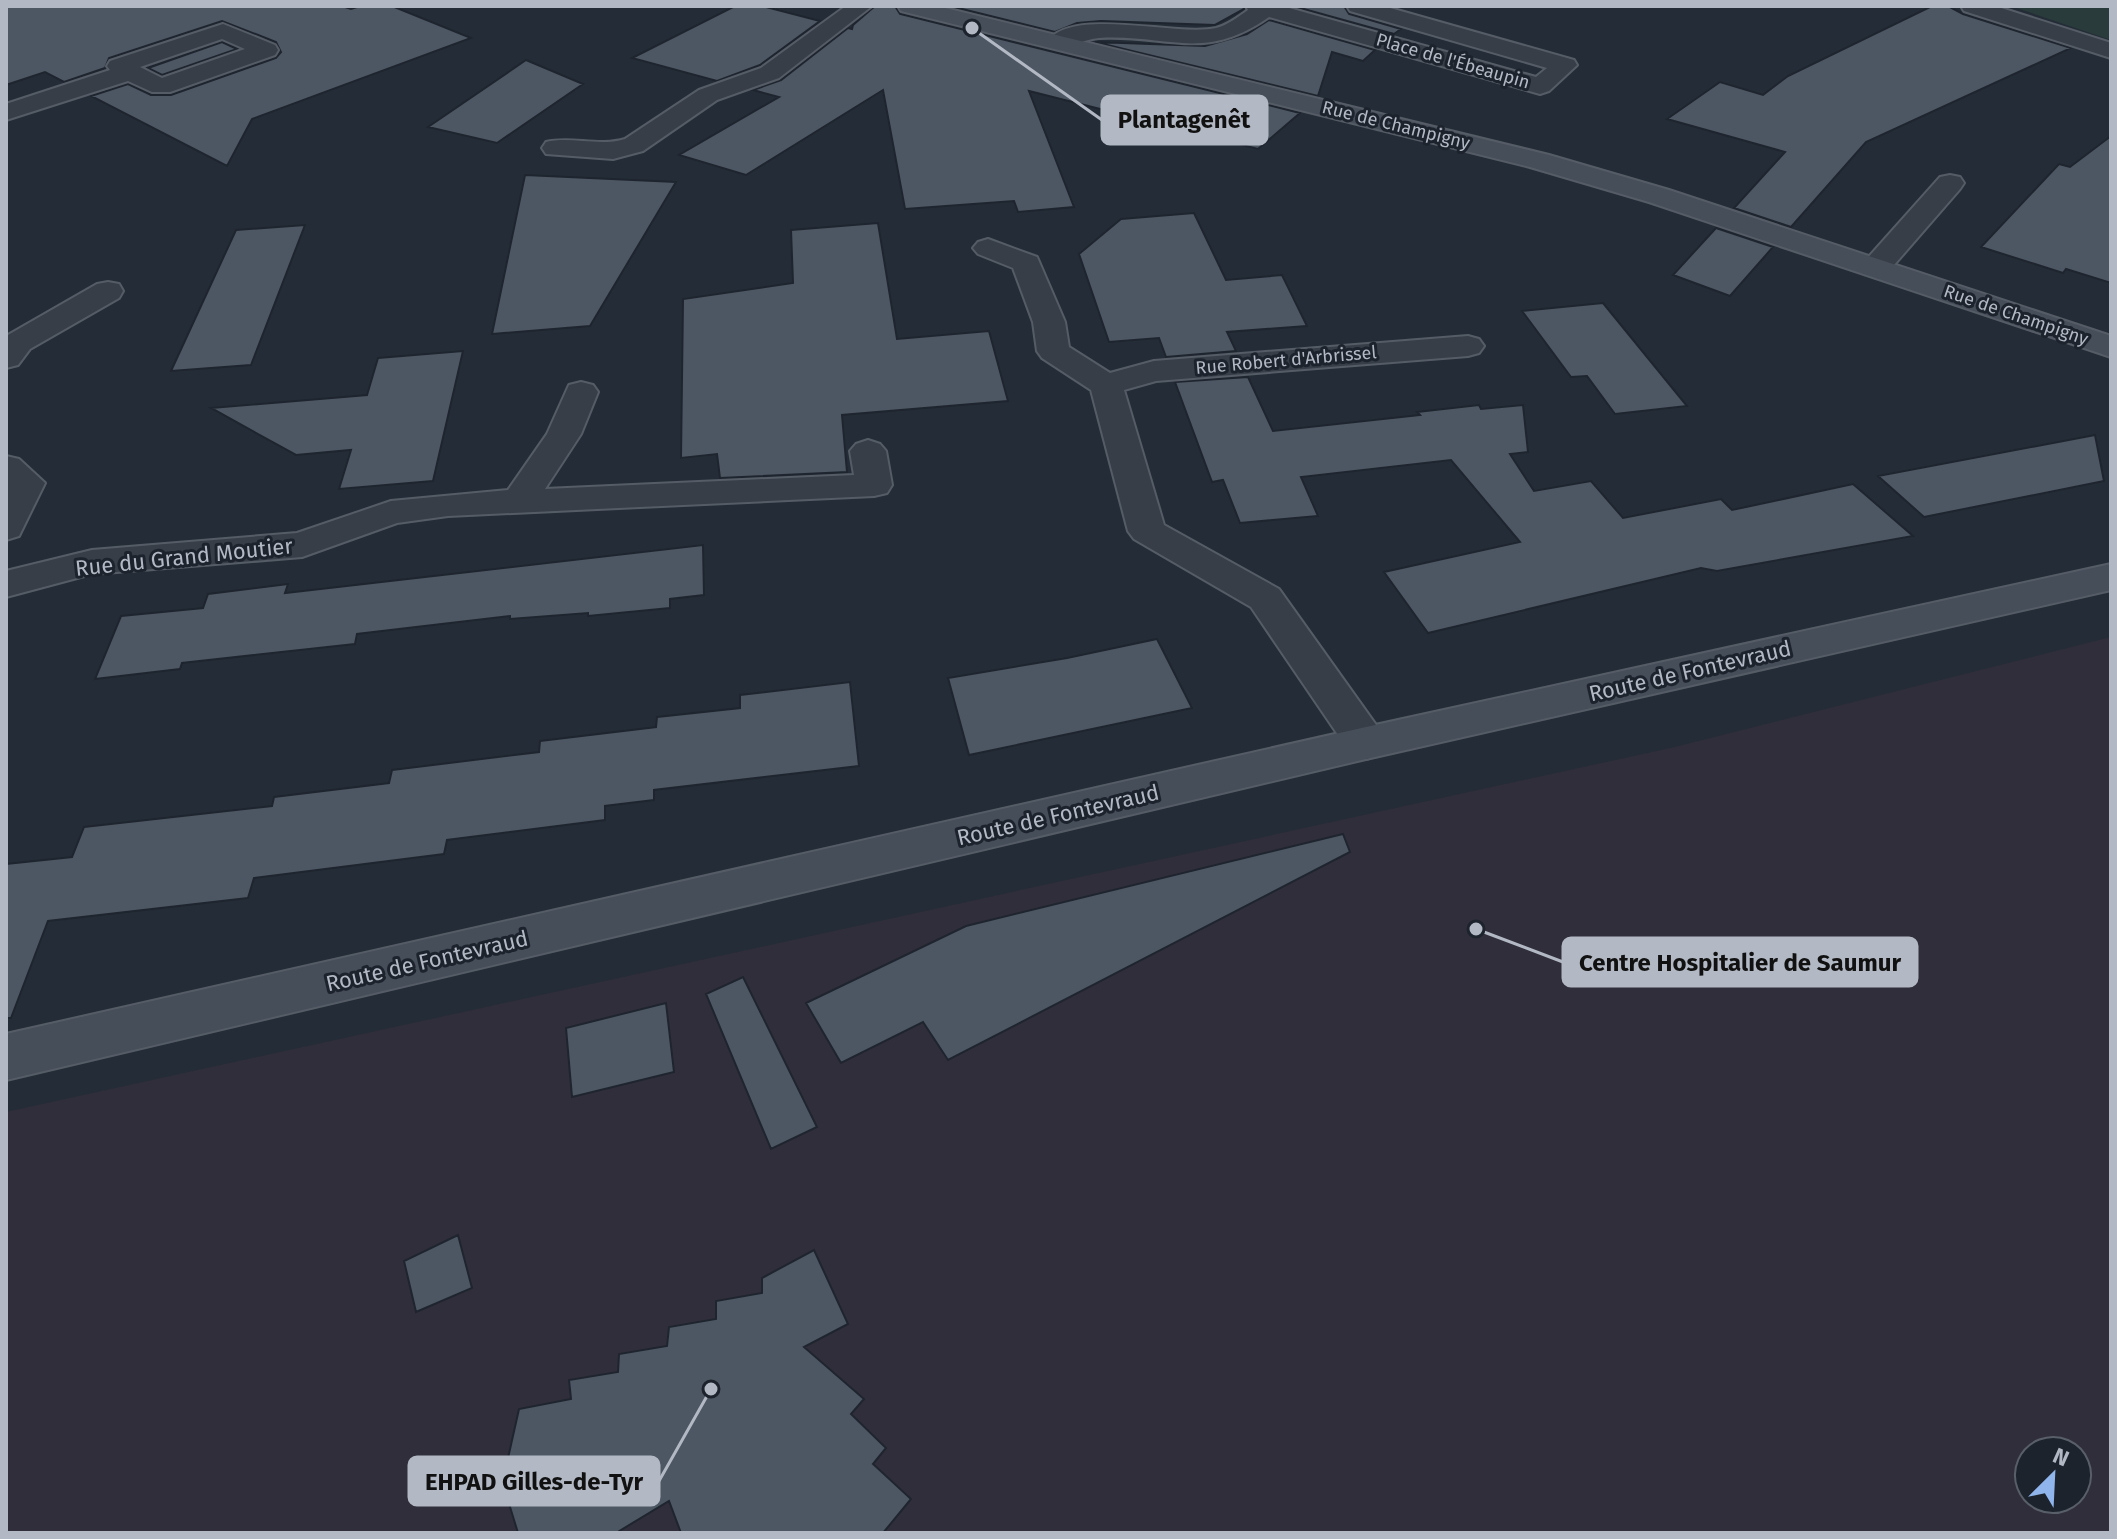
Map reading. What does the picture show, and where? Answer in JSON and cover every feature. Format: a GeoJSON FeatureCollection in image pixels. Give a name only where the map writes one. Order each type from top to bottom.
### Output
{"type":"FeatureCollection","features":[{"type":"Feature","properties":{"kind":"street"},"geometry":{"type":"LineString","coordinates":[[555,148],[613,151],[634,145],[708,95],[770,73],[861,6]]}},
{"type":"Feature","properties":{"kind":"street","name":"Rue de Champigny"},"geometry":{"type":"LineString","coordinates":[[909,6],[1539,161],[1876,267],[2111,347]]}},
{"type":"Feature","properties":{"kind":"street","name":"Place de l'Ébeaupin"},"geometry":{"type":"LineString","coordinates":[[1059,42],[1076,32],[1102,30],[1159,37],[1199,37],[1225,33],[1264,7],[1540,86],[1565,65],[1358,6]]}},
{"type":"Feature","properties":{"kind":"street"},"geometry":{"type":"LineString","coordinates":[[1972,6],[2111,51]]}},
{"type":"Feature","properties":{"kind":"street"},"geometry":{"type":"LineString","coordinates":[[6,112],[130,72],[161,87],[266,50],[223,31],[119,66],[130,72]]}},
{"type":"Feature","properties":{"kind":"street"},"geometry":{"type":"LineString","coordinates":[[1876,267],[1950,183]]}},
{"type":"Feature","properties":{"kind":"street"},"geometry":{"type":"LineString","coordinates":[[988,248],[1026,263],[1049,322],[1053,351],[1106,385],[1147,531],[1265,598],[1366,743]]}},
{"type":"Feature","properties":{"kind":"street"},"geometry":{"type":"LineString","coordinates":[[6,358],[19,342],[108,291]]}},
{"type":"Feature","properties":{"kind":"street","name":"Rue Robert d'Arbrissel"},"geometry":{"type":"LineString","coordinates":[[1106,385],[1154,371],[1468,346]]}},
{"type":"Feature","properties":{"kind":"street"},"geometry":{"type":"LineString","coordinates":[[519,501],[564,434],[581,392]]}},
{"type":"Feature","properties":{"kind":"street","name":"Rue du Grand Moutier"},"geometry":{"type":"LineString","coordinates":[[6,584],[92,562],[302,545],[391,512],[448,505],[874,485],[868,451]]}},
{"type":"Feature","properties":{"kind":"street"},"geometry":{"type":"LineString","coordinates":[[6,467],[27,483],[6,528]]}},
{"type":"Feature","properties":{"kind":"street","name":"Route de Fontevraud"},"geometry":{"type":"LineString","coordinates":[[6,1057],[1366,743],[2111,577]]}},
{"type":"Feature","properties":{"kind":"shaded area"},"geometry":{"type":"Polygon","coordinates":[[[2011,6],[2111,6],[2111,40],[2011,6]]]}},
{"type":"Feature","properties":{"kind":"shaded area"},"geometry":{"type":"Polygon","coordinates":[[[2111,637],[2111,1533],[6,1533],[6,1112],[1675,747],[2111,637]]]}},
{"type":"Feature","properties":{"kind":"building"},"geometry":{"type":"Polygon","coordinates":[[[6,6],[342,6],[351,9],[392,6],[471,38],[252,119],[227,166],[91,96],[128,84],[151,95],[171,95],[276,58],[281,52],[276,42],[222,21],[109,58],[105,68],[64,82],[45,72],[6,85],[6,6]]]}},
{"type":"Feature","properties":{"kind":"building"},"geometry":{"type":"Polygon","coordinates":[[[735,6],[762,6],[820,21],[760,65],[717,81],[632,58],[735,6]]]}},
{"type":"Feature","properties":{"kind":"building"},"geometry":{"type":"Polygon","coordinates":[[[875,6],[895,6],[900,14],[1300,113],[1258,149],[1029,91],[1074,207],[1018,212],[1014,201],[905,209],[883,90],[746,175],[679,155],[779,97],[753,90],[781,80],[848,28],[852,29],[875,6]]]}},
{"type":"Feature","properties":{"kind":"building"},"geometry":{"type":"Polygon","coordinates":[[[950,6],[1243,6],[1244,9],[1215,25],[1101,21],[1077,23],[1055,32],[950,6]]]}},
{"type":"Feature","properties":{"kind":"building"},"geometry":{"type":"Polygon","coordinates":[[[1293,6],[1344,6],[1349,14],[1401,29],[1394,34],[1293,6]]]}},
{"type":"Feature","properties":{"kind":"building"},"geometry":{"type":"Polygon","coordinates":[[[1932,6],[1948,6],[1963,14],[2071,48],[1866,142],[1791,227],[1734,208],[1785,152],[1667,119],[1720,82],[1763,95],[1788,76],[1932,6]]]}},
{"type":"Feature","properties":{"kind":"building"},"geometry":{"type":"Polygon","coordinates":[[[1269,20],[1375,50],[1363,61],[1332,52],[1318,96],[1095,42],[1205,46],[1247,34],[1269,20]]]}},
{"type":"Feature","properties":{"kind":"building"},"geometry":{"type":"Polygon","coordinates":[[[222,42],[237,49],[162,75],[148,68],[222,42]]]}},
{"type":"Feature","properties":{"kind":"building"},"geometry":{"type":"Polygon","coordinates":[[[526,60],[583,84],[497,143],[428,127],[526,60]]]}},
{"type":"Feature","properties":{"kind":"building"},"geometry":{"type":"Polygon","coordinates":[[[2111,136],[2111,283],[2066,269],[2063,273],[1981,247],[2059,164],[2070,167],[2111,136]]]}},
{"type":"Feature","properties":{"kind":"building"},"geometry":{"type":"Polygon","coordinates":[[[525,175],[676,182],[590,326],[492,334],[525,175]]]}},
{"type":"Feature","properties":{"kind":"building"},"geometry":{"type":"Polygon","coordinates":[[[1194,213],[1226,280],[1282,275],[1307,326],[1227,332],[1236,351],[1166,357],[1159,338],[1109,342],[1079,254],[1121,219],[1194,213]]]}},
{"type":"Feature","properties":{"kind":"building"},"geometry":{"type":"Polygon","coordinates":[[[878,223],[897,339],[989,331],[1008,401],[842,415],[847,472],[720,478],[717,454],[681,458],[683,299],[793,283],[791,230],[878,223]]]}},
{"type":"Feature","properties":{"kind":"building"},"geometry":{"type":"Polygon","coordinates":[[[305,225],[251,365],[171,371],[236,230],[305,225]]]}},
{"type":"Feature","properties":{"kind":"building"},"geometry":{"type":"Polygon","coordinates":[[[1716,228],[1773,247],[1730,296],[1673,275],[1716,228]]]}},
{"type":"Feature","properties":{"kind":"building"},"geometry":{"type":"Polygon","coordinates":[[[1603,303],[1687,406],[1615,414],[1587,376],[1571,377],[1522,311],[1603,303]]]}},
{"type":"Feature","properties":{"kind":"building"},"geometry":{"type":"Polygon","coordinates":[[[463,351],[433,481],[339,489],[351,450],[296,455],[211,408],[367,395],[378,358],[463,351]]]}},
{"type":"Feature","properties":{"kind":"building"},"geometry":{"type":"Polygon","coordinates":[[[1248,377],[1273,431],[1420,415],[1417,412],[1479,405],[1481,409],[1523,405],[1528,452],[1510,454],[1534,491],[1591,481],[1623,518],[1721,499],[1732,510],[1853,484],[1913,536],[1717,571],[1701,568],[1428,633],[1384,572],[1520,542],[1451,460],[1301,477],[1318,516],[1240,523],[1223,480],[1212,482],[1175,382],[1248,377]]]}},
{"type":"Feature","properties":{"kind":"building"},"geometry":{"type":"Polygon","coordinates":[[[2095,435],[2104,481],[1924,517],[1878,476],[2095,435]]]}},
{"type":"Feature","properties":{"kind":"building"},"geometry":{"type":"Polygon","coordinates":[[[703,545],[704,595],[670,599],[670,608],[588,616],[588,613],[510,619],[510,616],[357,634],[355,644],[182,663],[180,669],[95,679],[121,616],[203,608],[208,594],[288,584],[285,593],[703,545]]]}},
{"type":"Feature","properties":{"kind":"building"},"geometry":{"type":"Polygon","coordinates":[[[1157,639],[1192,708],[969,755],[948,678],[1157,639]]]}},
{"type":"Feature","properties":{"kind":"building"},"geometry":{"type":"Polygon","coordinates":[[[850,682],[859,766],[654,790],[654,800],[605,806],[605,820],[447,840],[444,854],[254,878],[248,898],[48,921],[11,1018],[6,1018],[6,864],[72,857],[84,827],[272,806],[274,797],[389,783],[392,770],[539,752],[540,741],[656,727],[657,717],[740,708],[740,695],[850,682]]]}},
{"type":"Feature","properties":{"kind":"building"},"geometry":{"type":"Polygon","coordinates":[[[1343,834],[1350,852],[948,1060],[923,1022],[841,1063],[806,1003],[966,926],[1343,834]]]}},
{"type":"Feature","properties":{"kind":"building"},"geometry":{"type":"Polygon","coordinates":[[[743,977],[817,1127],[771,1149],[706,994],[743,977]]]}},
{"type":"Feature","properties":{"kind":"building"},"geometry":{"type":"Polygon","coordinates":[[[666,1003],[674,1072],[572,1097],[566,1028],[666,1003]]]}},
{"type":"Feature","properties":{"kind":"building"},"geometry":{"type":"Polygon","coordinates":[[[458,1235],[472,1288],[416,1312],[404,1261],[458,1235]]]}},
{"type":"Feature","properties":{"kind":"building"},"geometry":{"type":"Polygon","coordinates":[[[814,1250],[848,1324],[804,1347],[864,1399],[851,1414],[886,1448],[873,1464],[911,1499],[883,1533],[681,1533],[669,1501],[616,1533],[518,1533],[499,1471],[506,1467],[519,1409],[571,1399],[569,1380],[618,1372],[619,1354],[667,1346],[669,1327],[716,1319],[716,1301],[762,1293],[762,1278],[814,1250]]]}},
{"type":"Feature","properties":{"kind":"place","name":"Plantagenêt"},"geometry":{"type":"Point","coordinates":[972,28]}},
{"type":"Feature","properties":{"kind":"place","name":"Centre Hospitalier de Saumur"},"geometry":{"type":"Point","coordinates":[1476,929]}},
{"type":"Feature","properties":{"kind":"place","name":"EHPAD Gilles-de-Tyr"},"geometry":{"type":"Point","coordinates":[711,1389]}}]}
